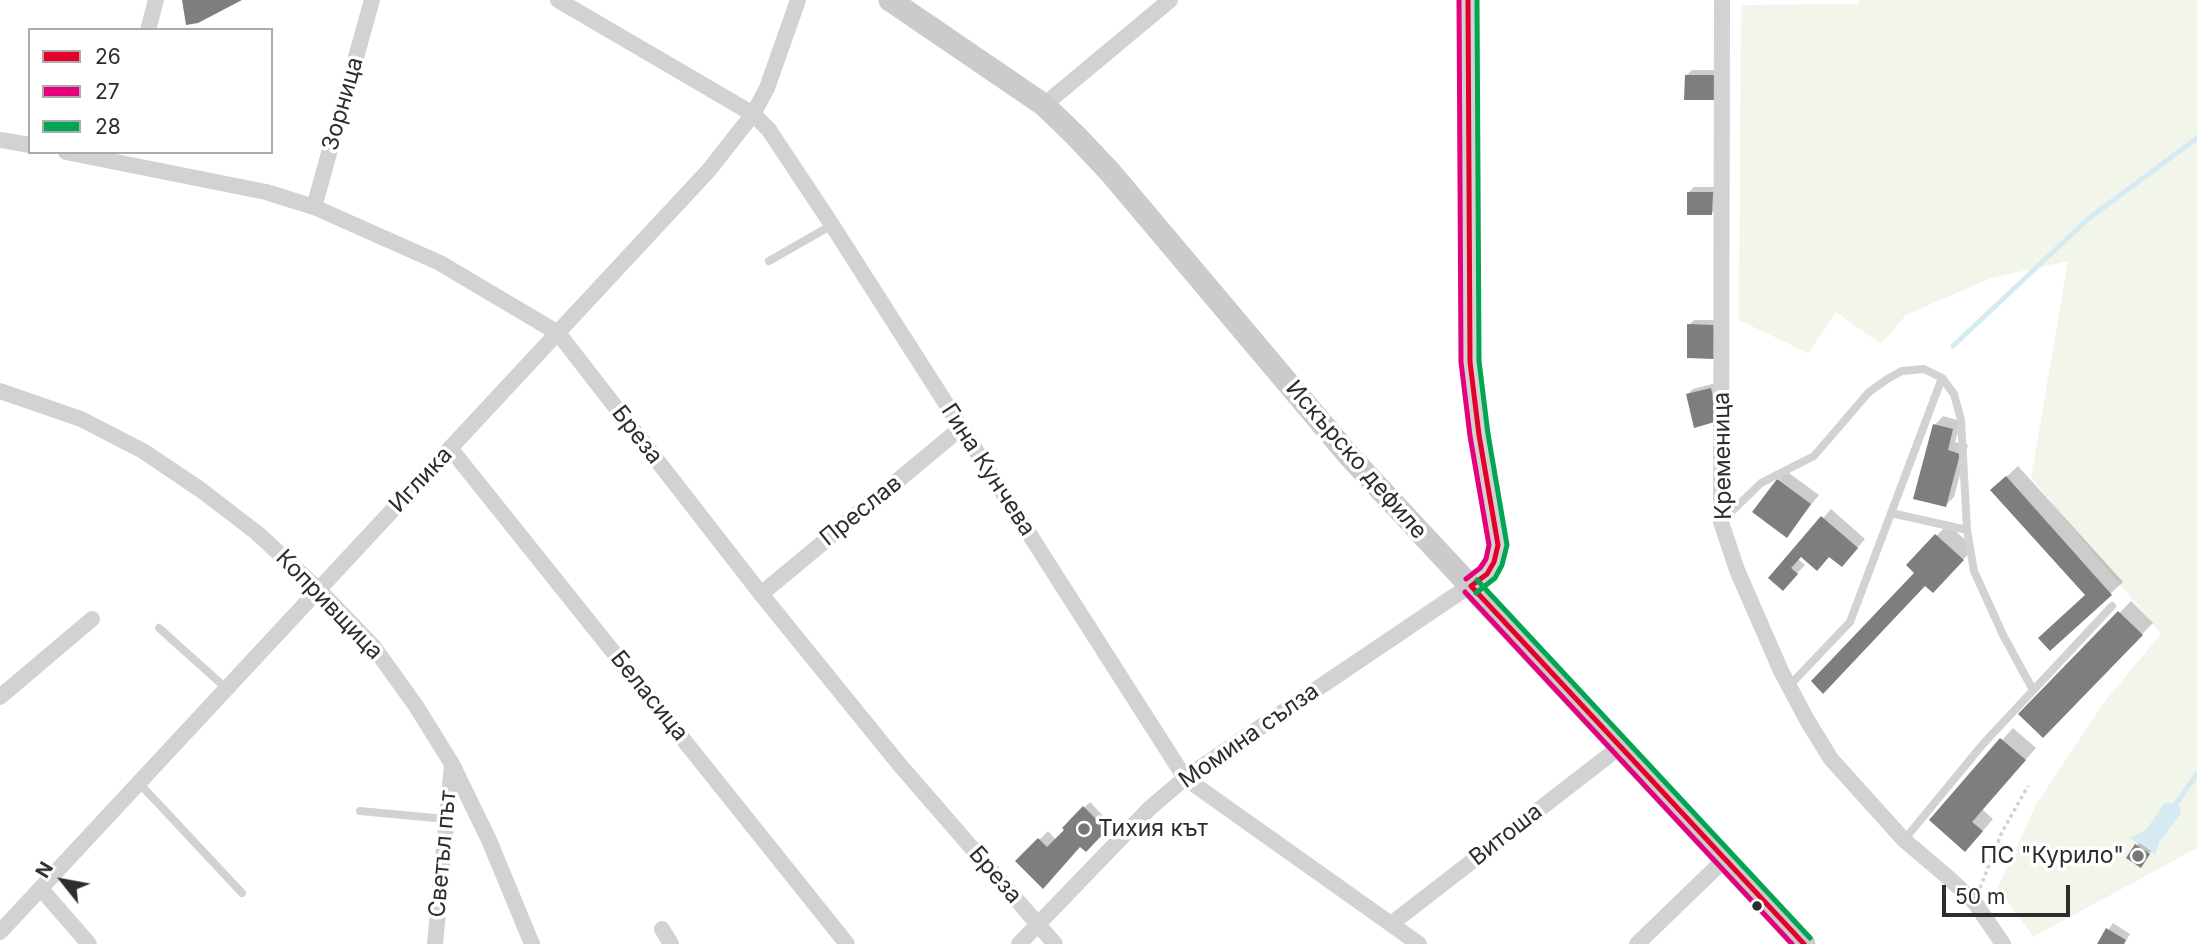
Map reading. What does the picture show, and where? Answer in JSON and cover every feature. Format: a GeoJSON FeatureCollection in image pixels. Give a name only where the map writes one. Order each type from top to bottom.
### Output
{"type":"FeatureCollection","features":[{"type":"Feature","properties":{"kind":"main road","name":"Искърско дефиле"},"geometry":{"type":"LineString","coordinates":[[890,0],[1044,105],[1110,172],[1351,458],[1804,944]]}},
{"type":"Feature","properties":{"kind":"street"},"geometry":{"type":"LineString","coordinates":[[149,28],[156,0]]}},
{"type":"Feature","properties":{"kind":"street","name":"Зорница"},"geometry":{"type":"LineString","coordinates":[[314,207],[372,0]]}},
{"type":"Feature","properties":{"kind":"street","name":"Гина Кунчева"},"geometry":{"type":"LineString","coordinates":[[558,0],[753,114],[769,130],[1185,778],[1419,944]]}},
{"type":"Feature","properties":{"kind":"street","name":"Иглика"},"geometry":{"type":"LineString","coordinates":[[0,932],[709,170],[753,114],[767,88],[798,0]]}},
{"type":"Feature","properties":{"kind":"street"},"geometry":{"type":"LineString","coordinates":[[1044,105],[1170,0]]}},
{"type":"Feature","properties":{"kind":"street","name":"Момина сълза"},"geometry":{"type":"LineString","coordinates":[[1019,944],[1150,808],[1185,778],[1471,586],[1487,574],[1494,562],[1498,545],[1479,435],[1470,362],[1468,0]]}},
{"type":"Feature","properties":{"kind":"street","name":"Кременица"},"geometry":{"type":"LineString","coordinates":[[1722,0],[1721,522],[1737,570],[1789,686],[1831,759],[1904,840],[1975,903],[2003,944]]}},
{"type":"Feature","properties":{"kind":"street"},"geometry":{"type":"LineString","coordinates":[[0,140],[28,145]]}},
{"type":"Feature","properties":{"kind":"street","name":"Бреза"},"geometry":{"type":"LineString","coordinates":[[87,154],[119,157],[266,192],[314,207],[440,264],[558,333],[761,594],[899,764],[1055,944]]}},
{"type":"Feature","properties":{"kind":"street","name":"Копривщица"},"geometry":{"type":"LineString","coordinates":[[0,391],[80,419],[143,452],[201,490],[257,533],[319,590],[373,646],[416,706],[452,764],[489,840],[532,944]]}},
{"type":"Feature","properties":{"kind":"street","name":"Преслав"},"geometry":{"type":"LineString","coordinates":[[761,594],[961,428]]}},
{"type":"Feature","properties":{"kind":"street","name":"Беласица"},"geometry":{"type":"LineString","coordinates":[[450,448],[847,944]]}},
{"type":"Feature","properties":{"kind":"street"},"geometry":{"type":"LineString","coordinates":[[0,697],[92,619]]}},
{"type":"Feature","properties":{"kind":"street","name":"Витоша"},"geometry":{"type":"LineString","coordinates":[[1391,924],[1621,746]]}},
{"type":"Feature","properties":{"kind":"street","name":"Светъл път"},"geometry":{"type":"LineString","coordinates":[[435,944],[452,764]]}},
{"type":"Feature","properties":{"kind":"street"},"geometry":{"type":"LineString","coordinates":[[1637,944],[1725,859]]}},
{"type":"Feature","properties":{"kind":"street"},"geometry":{"type":"LineString","coordinates":[[41,889],[89,944]]}},
{"type":"Feature","properties":{"kind":"street"},"geometry":{"type":"LineString","coordinates":[[662,929],[671,944]]}},
{"type":"Feature","properties":{"kind":"lane"},"geometry":{"type":"LineString","coordinates":[[769,261],[832,225]]}},
{"type":"Feature","properties":{"kind":"lane"},"geometry":{"type":"LineString","coordinates":[[1721,522],[1761,483],[1814,456],[1869,392],[1889,378],[1902,372],[1924,369],[1942,377],[1954,394],[1961,420],[1967,530],[1974,571],[2003,635],[2033,690]]}},
{"type":"Feature","properties":{"kind":"lane"},"geometry":{"type":"LineString","coordinates":[[1789,686],[1850,622],[1942,377]]}},
{"type":"Feature","properties":{"kind":"lane"},"geometry":{"type":"LineString","coordinates":[[1891,513],[1967,530]]}},
{"type":"Feature","properties":{"kind":"lane"},"geometry":{"type":"LineString","coordinates":[[1904,840],[1983,744],[2112,606]]}},
{"type":"Feature","properties":{"kind":"lane"},"geometry":{"type":"LineString","coordinates":[[159,628],[227,689]]}},
{"type":"Feature","properties":{"kind":"lane"},"geometry":{"type":"LineString","coordinates":[[139,783],[242,893]]}},
{"type":"Feature","properties":{"kind":"lane"},"geometry":{"type":"LineString","coordinates":[[360,811],[446,819]]}},
{"type":"Feature","properties":{"kind":"path"},"geometry":{"type":"LineString","coordinates":[[1975,903],[2002,832],[2028,786]]}},
{"type":"Feature","properties":{"kind":"shaded area"},"geometry":{"type":"Polygon","coordinates":[[[1859,0],[2197,0],[2197,848],[2033,937],[1998,887],[2036,805],[2105,701],[2161,634],[2031,478],[2068,261],[1991,278],[1906,315],[1881,344],[1836,312],[1808,353],[1739,320],[1741,5],[1859,4],[1859,0]]]}},
{"type":"Feature","properties":{"kind":"water"},"geometry":{"type":"Polygon","coordinates":[[[2170,802],[2181,808],[2180,815],[2159,842],[2155,855],[2130,838],[2146,830],[2164,804],[2170,802]]]}},
{"type":"Feature","properties":{"kind":"building"},"geometry":{"type":"Polygon","coordinates":[[[182,0],[242,0],[198,23],[186,25],[182,0]]]}},
{"type":"Feature","properties":{"kind":"building"},"geometry":{"type":"Polygon","coordinates":[[[1685,75],[1716,75],[1715,100],[1684,100],[1685,75]]]}},
{"type":"Feature","properties":{"kind":"building"},"geometry":{"type":"Polygon","coordinates":[[[1687,192],[1713,192],[1712,215],[1687,215],[1687,192]]]}},
{"type":"Feature","properties":{"kind":"building"},"geometry":{"type":"Polygon","coordinates":[[[1687,324],[1714,325],[1714,359],[1687,358],[1687,324]]]}},
{"type":"Feature","properties":{"kind":"building"},"geometry":{"type":"Polygon","coordinates":[[[1711,388],[1718,421],[1694,428],[1686,394],[1711,388]]]}},
{"type":"Feature","properties":{"kind":"building"},"geometry":{"type":"Polygon","coordinates":[[[1933,424],[1953,429],[1948,450],[1960,454],[1946,507],[1913,499],[1933,424]]]}},
{"type":"Feature","properties":{"kind":"building"},"geometry":{"type":"Polygon","coordinates":[[[2006,476],[2112,595],[2050,651],[2038,638],[2085,595],[1990,490],[2006,476]]]}},
{"type":"Feature","properties":{"kind":"building"},"geometry":{"type":"Polygon","coordinates":[[[1777,479],[1811,504],[1787,538],[1752,512],[1777,479]]]}},
{"type":"Feature","properties":{"kind":"building"},"geometry":{"type":"Polygon","coordinates":[[[1821,516],[1858,548],[1842,567],[1829,557],[1817,571],[1801,557],[1791,568],[1798,574],[1783,591],[1768,578],[1821,516]]]}},
{"type":"Feature","properties":{"kind":"building"},"geometry":{"type":"Polygon","coordinates":[[[1935,534],[1964,560],[1933,593],[1925,586],[1823,694],[1811,681],[1914,573],[1906,565],[1935,534]]]}},
{"type":"Feature","properties":{"kind":"building"},"geometry":{"type":"Polygon","coordinates":[[[2118,611],[2143,635],[2043,738],[2018,714],[2118,611]]]}},
{"type":"Feature","properties":{"kind":"building"},"geometry":{"type":"Polygon","coordinates":[[[2000,738],[2026,760],[1972,822],[1983,831],[1965,852],[1929,820],[2000,738]]]}},
{"type":"Feature","properties":{"kind":"building","name":"Тихия кът"},"geometry":{"type":"Polygon","coordinates":[[[1083,806],[1107,830],[1086,852],[1080,847],[1043,889],[1015,861],[1038,838],[1047,847],[1083,806]]]}},
{"type":"Feature","properties":{"kind":"building","name":"ПС \"Курило\""},"geometry":{"type":"Polygon","coordinates":[[[2135,844],[2150,854],[2141,868],[2126,858],[2135,844]]]}},
{"type":"Feature","properties":{"kind":"building"},"geometry":{"type":"Polygon","coordinates":[[[2106,928],[2126,940],[2124,944],[2097,944],[2106,928]]]}},
{"type":"Feature","properties":{"kind":"waterway"},"geometry":{"type":"LineString","coordinates":[[1953,346],[2088,219],[2197,138]]}},
{"type":"Feature","properties":{"kind":"waterway"},"geometry":{"type":"LineString","coordinates":[[2173,808],[2197,774]]}},
{"type":"Feature","properties":{"kind":"transit line","name":"27"},"geometry":{"type":"LineString","coordinates":[[1459,0],[1461,362],[1470,436],[1489,545],[1486,559],[1480,568],[1466,579]]}},
{"type":"Feature","properties":{"kind":"transit line","name":"26"},"geometry":{"type":"LineString","coordinates":[[1468,0],[1470,362],[1479,435],[1498,545],[1494,562],[1487,574],[1471,586]]}},
{"type":"Feature","properties":{"kind":"transit line","name":"28"},"geometry":{"type":"LineString","coordinates":[[1476,593],[1495,578],[1502,565],[1507,545],[1479,361],[1477,0]]}},
{"type":"Feature","properties":{"kind":"transit line","name":"28"},"geometry":{"type":"LineString","coordinates":[[1477,580],[1810,938]]}},
{"type":"Feature","properties":{"kind":"transit line","name":"26"},"geometry":{"type":"LineString","coordinates":[[1471,586],[1804,944]]}},
{"type":"Feature","properties":{"kind":"transit line","name":"27"},"geometry":{"type":"LineString","coordinates":[[1465,592],[1792,944]]}},
{"type":"Feature","properties":{"kind":"place","name":"Тихия кът"},"geometry":{"type":"Point","coordinates":[1084,829]}},
{"type":"Feature","properties":{"kind":"place","name":"ПС \"Курило\""},"geometry":{"type":"Point","coordinates":[2138,856]}}]}
